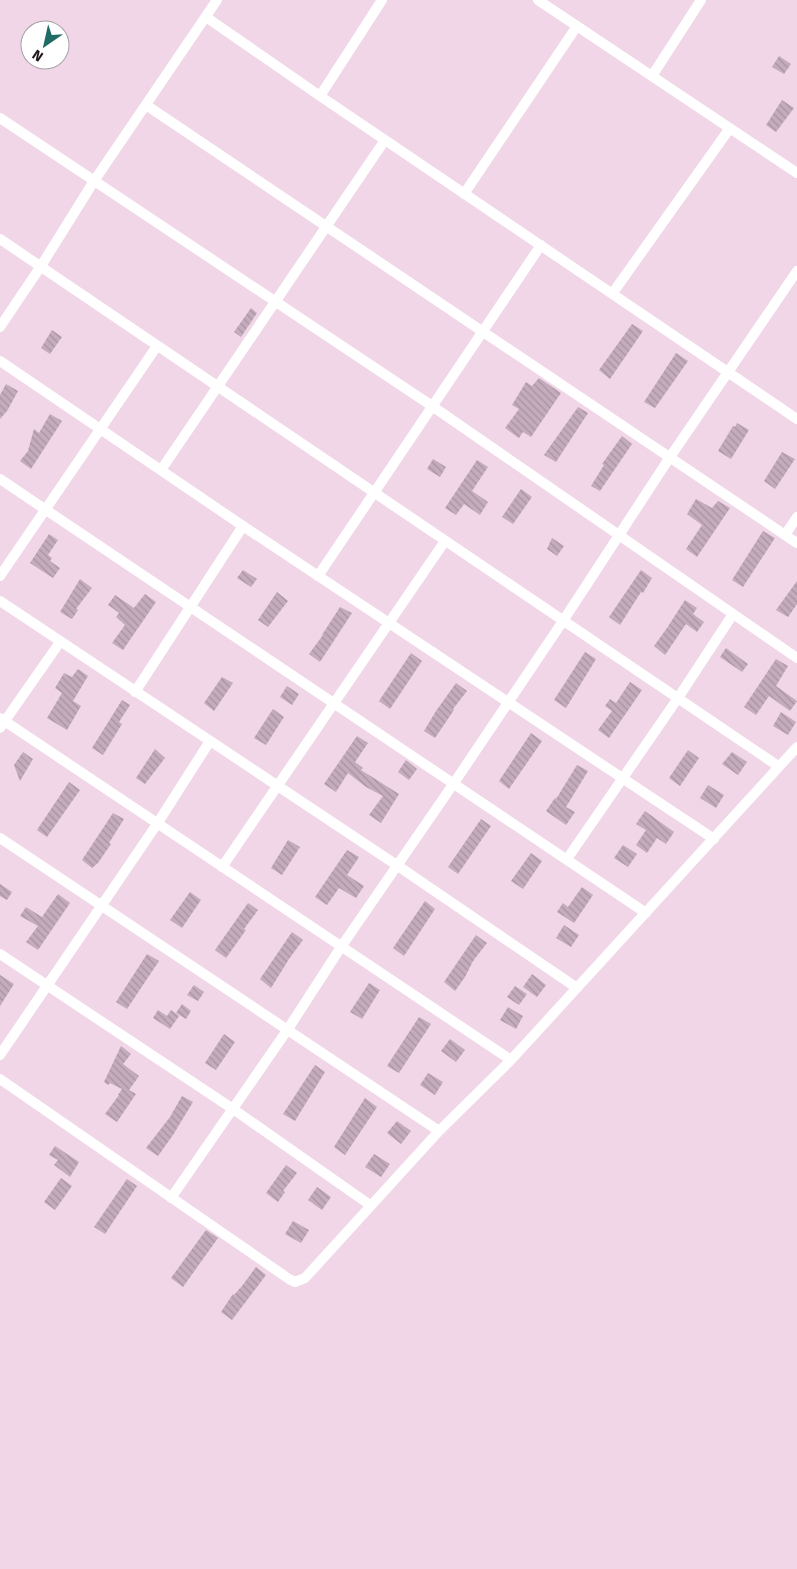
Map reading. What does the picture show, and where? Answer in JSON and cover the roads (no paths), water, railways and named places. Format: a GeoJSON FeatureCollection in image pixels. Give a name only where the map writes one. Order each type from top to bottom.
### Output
{"type":"FeatureCollection","features":[{"type":"Feature","properties":{"kind":"street"},"geometry":{"type":"LineString","coordinates":[[0,327],[41,266],[94,180],[217,0]]}},
{"type":"Feature","properties":{"kind":"street"},"geometry":{"type":"LineString","coordinates":[[320,96],[382,0]]}},
{"type":"Feature","properties":{"kind":"street"},"geometry":{"type":"LineString","coordinates":[[538,0],[797,173]]}},
{"type":"Feature","properties":{"kind":"street"},"geometry":{"type":"LineString","coordinates":[[652,76],[701,0]]}},
{"type":"Feature","properties":{"kind":"street"},"geometry":{"type":"LineString","coordinates":[[206,17],[797,419]]}},
{"type":"Feature","properties":{"kind":"street"},"geometry":{"type":"LineString","coordinates":[[464,194],[576,26]]}},
{"type":"Feature","properties":{"kind":"street"},"geometry":{"type":"LineString","coordinates":[[146,105],[797,543]]}},
{"type":"Feature","properties":{"kind":"street"},"geometry":{"type":"LineString","coordinates":[[0,118],[432,406],[797,658]]}},
{"type":"Feature","properties":{"kind":"street"},"geometry":{"type":"LineString","coordinates":[[612,294],[730,128]]}},
{"type":"Feature","properties":{"kind":"street"},"geometry":{"type":"LineString","coordinates":[[161,470],[385,140]]}},
{"type":"Feature","properties":{"kind":"street"},"geometry":{"type":"LineString","coordinates":[[0,239],[778,766]]}},
{"type":"Feature","properties":{"kind":"street"},"geometry":{"type":"LineString","coordinates":[[318,576],[541,246]]}},
{"type":"Feature","properties":{"kind":"street"},"geometry":{"type":"LineString","coordinates":[[171,1198],[454,784],[670,457],[797,272]]}},
{"type":"Feature","properties":{"kind":"street"},"geometry":{"type":"LineString","coordinates":[[0,576],[157,346]]}},
{"type":"Feature","properties":{"kind":"street"},"geometry":{"type":"LineString","coordinates":[[0,361],[243,526],[714,839]]}},
{"type":"Feature","properties":{"kind":"street"},"geometry":{"type":"LineString","coordinates":[[0,479],[646,913]]}},
{"type":"Feature","properties":{"kind":"street"},"geometry":{"type":"LineString","coordinates":[[785,535],[797,517]]}},
{"type":"Feature","properties":{"kind":"street"},"geometry":{"type":"LineString","coordinates":[[135,692],[243,526]]}},
{"type":"Feature","properties":{"kind":"street"},"geometry":{"type":"LineString","coordinates":[[222,867],[445,541]]}},
{"type":"Feature","properties":{"kind":"street"},"geometry":{"type":"LineString","coordinates":[[0,601],[398,866],[577,988]]}},
{"type":"Feature","properties":{"kind":"street"},"geometry":{"type":"LineString","coordinates":[[567,859],[678,698],[733,614]]}},
{"type":"Feature","properties":{"kind":"street"},"geometry":{"type":"LineString","coordinates":[[60,642],[2,723],[511,1060]]}},
{"type":"Feature","properties":{"kind":"street"},"geometry":{"type":"LineString","coordinates":[[0,1055],[157,824],[210,741]]}},
{"type":"Feature","properties":{"kind":"street"},"geometry":{"type":"LineString","coordinates":[[0,1079],[288,1279],[296,1282],[305,1278],[439,1131],[511,1060],[797,747]]}},
{"type":"Feature","properties":{"kind":"street"},"geometry":{"type":"LineString","coordinates":[[0,838],[439,1131]]}},
{"type":"Feature","properties":{"kind":"street"},"geometry":{"type":"LineString","coordinates":[[0,954],[233,1109],[370,1205]]}}]}
